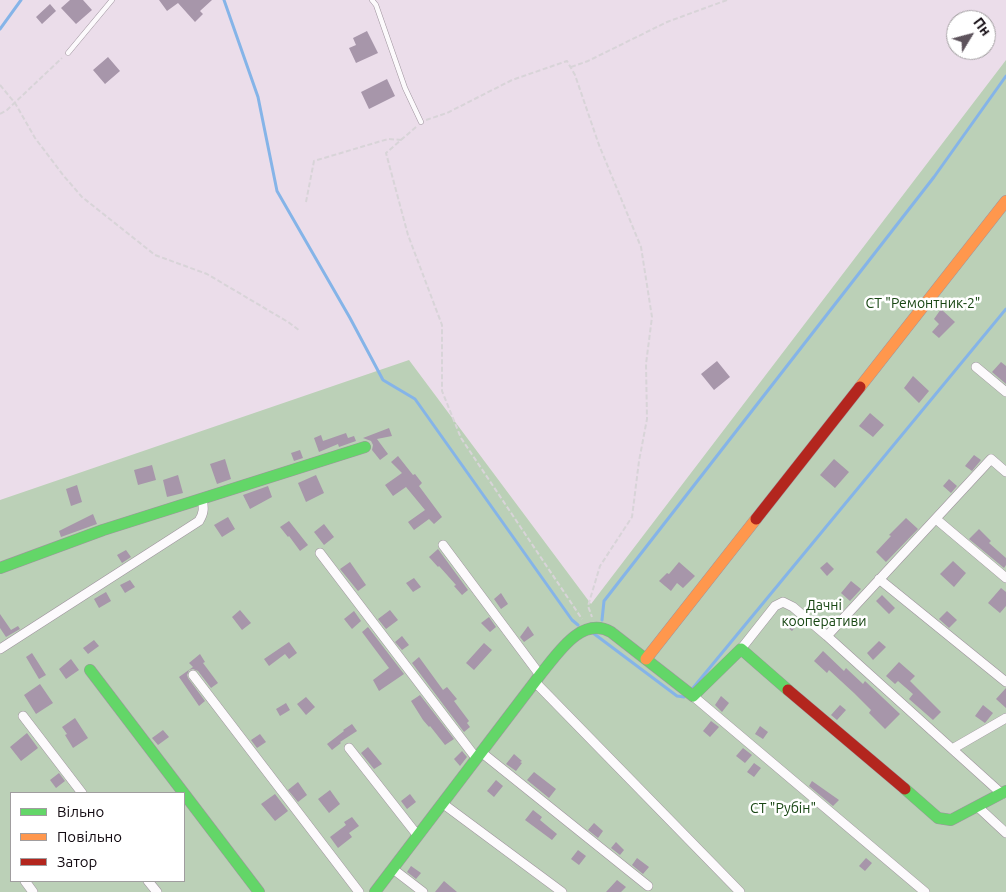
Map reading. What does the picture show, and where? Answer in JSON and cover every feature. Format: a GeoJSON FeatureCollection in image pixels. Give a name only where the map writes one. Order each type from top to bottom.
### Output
{"type":"FeatureCollection","features":[{"type":"Feature","properties":{"kind":"street"},"geometry":{"type":"LineString","coordinates":[[646,659],[1006,201]]}},
{"type":"Feature","properties":{"kind":"street"},"geometry":{"type":"LineString","coordinates":[[976,367],[1006,392]]}},
{"type":"Feature","properties":{"kind":"street"},"geometry":{"type":"LineString","coordinates":[[0,568],[103,530],[365,448]]}},
{"type":"Feature","properties":{"kind":"street"},"geometry":{"type":"LineString","coordinates":[[827,636],[991,459],[1006,472]]}},
{"type":"Feature","properties":{"kind":"street"},"geometry":{"type":"LineString","coordinates":[[0,649],[199,521],[203,515],[202,499]]}},
{"type":"Feature","properties":{"kind":"street"},"geometry":{"type":"LineString","coordinates":[[936,518],[1006,578]]}},
{"type":"Feature","properties":{"kind":"street"},"geometry":{"type":"LineString","coordinates":[[443,545],[537,678],[740,892]]}},
{"type":"Feature","properties":{"kind":"street"},"geometry":{"type":"LineString","coordinates":[[320,554],[478,755],[648,886]]}},
{"type":"Feature","properties":{"kind":"street"},"geometry":{"type":"LineString","coordinates":[[879,580],[1006,682]]}},
{"type":"Feature","properties":{"kind":"street"},"geometry":{"type":"LineString","coordinates":[[693,696],[740,649],[775,606],[783,602],[793,607],[827,636],[1004,792],[951,820],[938,818],[740,649]]}},
{"type":"Feature","properties":{"kind":"street"},"geometry":{"type":"LineString","coordinates":[[375,892],[537,678],[568,643],[591,627],[602,627],[616,635],[693,696],[925,892]]}},
{"type":"Feature","properties":{"kind":"street"},"geometry":{"type":"LineString","coordinates":[[90,670],[183,792]]}},
{"type":"Feature","properties":{"kind":"street"},"geometry":{"type":"LineString","coordinates":[[193,675],[359,892]]}},
{"type":"Feature","properties":{"kind":"street"},"geometry":{"type":"LineString","coordinates":[[23,716],[81,792]]}},
{"type":"Feature","properties":{"kind":"street"},"geometry":{"type":"LineString","coordinates":[[954,748],[1006,718]]}},
{"type":"Feature","properties":{"kind":"street"},"geometry":{"type":"LineString","coordinates":[[349,748],[418,836]]}},
{"type":"Feature","properties":{"kind":"street"},"geometry":{"type":"LineString","coordinates":[[185,795],[259,892]]}},
{"type":"Feature","properties":{"kind":"street"},"geometry":{"type":"LineString","coordinates":[[442,804],[562,892]]}},
{"type":"Feature","properties":{"kind":"street"},"geometry":{"type":"LineString","coordinates":[[978,807],[1006,833]]}},
{"type":"Feature","properties":{"kind":"street"},"geometry":{"type":"LineString","coordinates":[[393,869],[423,892]]}},
{"type":"Feature","properties":{"kind":"street"},"geometry":{"type":"LineString","coordinates":[[25,882],[33,892]]}},
{"type":"Feature","properties":{"kind":"street"},"geometry":{"type":"LineString","coordinates":[[149,882],[157,892]]}},
{"type":"Feature","properties":{"kind":"lane"},"geometry":{"type":"LineString","coordinates":[[68,53],[112,0]]}},
{"type":"Feature","properties":{"kind":"lane"},"geometry":{"type":"LineString","coordinates":[[372,0],[376,5],[405,88],[421,122]]}},
{"type":"Feature","properties":{"kind":"path"},"geometry":{"type":"LineString","coordinates":[[570,67],[668,22],[727,0]]}},
{"type":"Feature","properties":{"kind":"path"},"geometry":{"type":"LineString","coordinates":[[0,114],[15,103],[68,53]]}},
{"type":"Feature","properties":{"kind":"path"},"geometry":{"type":"LineString","coordinates":[[567,61],[575,75],[599,145],[641,247],[652,317],[646,364],[647,419],[639,461],[632,517],[600,566],[588,606],[591,627],[461,438],[442,391],[442,325],[408,235],[386,153],[421,122],[447,113],[512,80],[567,61]]}},
{"type":"Feature","properties":{"kind":"path"},"geometry":{"type":"LineString","coordinates":[[0,85],[15,103],[35,138],[63,175],[82,196],[155,254],[207,274],[300,331]]}},
{"type":"Feature","properties":{"kind":"path"},"geometry":{"type":"LineString","coordinates":[[306,202],[314,161],[388,139],[402,140]]}},
{"type":"Feature","properties":{"kind":"green space"},"geometry":{"type":"Polygon","coordinates":[[[1006,60],[1006,892],[0,892],[0,500],[409,360],[591,604],[1006,60]]]}},
{"type":"Feature","properties":{"kind":"building"},"geometry":{"type":"Polygon","coordinates":[[[70,0],[83,0],[92,10],[76,24],[61,8],[70,0]]]}},
{"type":"Feature","properties":{"kind":"building"},"geometry":{"type":"Polygon","coordinates":[[[159,0],[212,0],[200,11],[203,14],[195,22],[178,3],[167,11],[159,0]]]}},
{"type":"Feature","properties":{"kind":"building"},"geometry":{"type":"Polygon","coordinates":[[[50,4],[56,11],[42,24],[36,17],[50,4]]]}},
{"type":"Feature","properties":{"kind":"building"},"geometry":{"type":"Polygon","coordinates":[[[367,31],[378,53],[356,63],[349,48],[356,45],[353,38],[367,31]]]}},
{"type":"Feature","properties":{"kind":"building"},"geometry":{"type":"Polygon","coordinates":[[[108,57],[120,71],[105,84],[93,70],[108,57]]]}},
{"type":"Feature","properties":{"kind":"building"},"geometry":{"type":"Polygon","coordinates":[[[387,79],[395,96],[369,109],[361,92],[387,79]]]}},
{"type":"Feature","properties":{"kind":"building"},"geometry":{"type":"Polygon","coordinates":[[[941,309],[955,322],[939,338],[932,332],[939,324],[934,319],[941,309]]]}},
{"type":"Feature","properties":{"kind":"building"},"geometry":{"type":"Polygon","coordinates":[[[717,361],[730,377],[714,390],[701,374],[717,361]]]}},
{"type":"Feature","properties":{"kind":"building"},"geometry":{"type":"Polygon","coordinates":[[[1001,362],[1006,366],[1006,384],[992,372],[1001,362]]]}},
{"type":"Feature","properties":{"kind":"building"},"geometry":{"type":"Polygon","coordinates":[[[913,376],[929,391],[919,403],[904,388],[913,376]]]}},
{"type":"Feature","properties":{"kind":"building"},"geometry":{"type":"Polygon","coordinates":[[[870,413],[884,425],[873,437],[859,426],[870,413]]]}},
{"type":"Feature","properties":{"kind":"building"},"geometry":{"type":"Polygon","coordinates":[[[389,428],[392,436],[377,439],[388,454],[380,460],[372,450],[373,445],[371,441],[363,438],[389,428]]]}},
{"type":"Feature","properties":{"kind":"building"},"geometry":{"type":"Polygon","coordinates":[[[346,433],[348,438],[354,436],[356,441],[339,447],[338,444],[319,452],[314,438],[321,435],[323,441],[346,433]]]}},
{"type":"Feature","properties":{"kind":"building"},"geometry":{"type":"Polygon","coordinates":[[[300,450],[303,458],[294,461],[291,453],[300,450]]]}},
{"type":"Feature","properties":{"kind":"building"},"geometry":{"type":"Polygon","coordinates":[[[974,455],[981,460],[972,471],[965,466],[974,455]]]}},
{"type":"Feature","properties":{"kind":"building"},"geometry":{"type":"Polygon","coordinates":[[[398,456],[422,483],[419,486],[442,517],[434,524],[429,519],[414,530],[408,522],[425,510],[406,487],[393,496],[385,485],[402,473],[391,462],[398,456]]]}},
{"type":"Feature","properties":{"kind":"building"},"geometry":{"type":"Polygon","coordinates":[[[225,459],[231,479],[217,484],[210,464],[225,459]]]}},
{"type":"Feature","properties":{"kind":"building"},"geometry":{"type":"Polygon","coordinates":[[[834,459],[849,472],[835,488],[820,475],[834,459]]]}},
{"type":"Feature","properties":{"kind":"building"},"geometry":{"type":"Polygon","coordinates":[[[152,465],[156,480],[138,485],[134,470],[152,465]]]}},
{"type":"Feature","properties":{"kind":"building"},"geometry":{"type":"Polygon","coordinates":[[[178,475],[183,493],[167,497],[163,480],[178,475]]]}},
{"type":"Feature","properties":{"kind":"building"},"geometry":{"type":"Polygon","coordinates":[[[316,475],[324,493],[306,502],[298,483],[316,475]]]}},
{"type":"Feature","properties":{"kind":"building"},"geometry":{"type":"Polygon","coordinates":[[[949,479],[957,486],[951,493],[943,486],[949,479]]]}},
{"type":"Feature","properties":{"kind":"building"},"geometry":{"type":"Polygon","coordinates":[[[77,485],[82,502],[71,506],[66,489],[77,485]]]}},
{"type":"Feature","properties":{"kind":"building"},"geometry":{"type":"Polygon","coordinates":[[[268,486],[272,497],[250,509],[243,495],[268,486]]]}},
{"type":"Feature","properties":{"kind":"building"},"geometry":{"type":"Polygon","coordinates":[[[93,514],[97,524],[61,537],[59,531],[93,514]]]}},
{"type":"Feature","properties":{"kind":"building"},"geometry":{"type":"Polygon","coordinates":[[[228,517],[235,529],[222,537],[214,525],[228,517]]]}},
{"type":"Feature","properties":{"kind":"building"},"geometry":{"type":"Polygon","coordinates":[[[906,518],[918,529],[886,562],[876,552],[906,518]]]}},
{"type":"Feature","properties":{"kind":"building"},"geometry":{"type":"Polygon","coordinates":[[[289,521],[308,545],[300,551],[280,527],[289,521]]]}},
{"type":"Feature","properties":{"kind":"building"},"geometry":{"type":"Polygon","coordinates":[[[324,524],[334,537],[324,545],[314,532],[324,524]]]}},
{"type":"Feature","properties":{"kind":"building"},"geometry":{"type":"Polygon","coordinates":[[[979,529],[991,541],[989,543],[1006,558],[1004,568],[969,539],[979,529]]]}},
{"type":"Feature","properties":{"kind":"building"},"geometry":{"type":"Polygon","coordinates":[[[438,549],[468,590],[462,595],[454,586],[456,585],[429,557],[438,549]]]}},
{"type":"Feature","properties":{"kind":"building"},"geometry":{"type":"Polygon","coordinates":[[[126,550],[131,557],[122,563],[117,555],[126,550]]]}},
{"type":"Feature","properties":{"kind":"building"},"geometry":{"type":"Polygon","coordinates":[[[953,561],[966,573],[954,587],[940,574],[953,561]]]}},
{"type":"Feature","properties":{"kind":"building"},"geometry":{"type":"Polygon","coordinates":[[[350,562],[366,585],[358,591],[340,569],[350,562]]]}},
{"type":"Feature","properties":{"kind":"building"},"geometry":{"type":"Polygon","coordinates":[[[679,562],[695,576],[683,588],[677,583],[671,591],[659,581],[667,573],[669,574],[679,562]]]}},
{"type":"Feature","properties":{"kind":"building"},"geometry":{"type":"Polygon","coordinates":[[[827,562],[834,569],[827,576],[820,568],[827,562]]]}},
{"type":"Feature","properties":{"kind":"building"},"geometry":{"type":"Polygon","coordinates":[[[414,578],[421,587],[413,592],[406,583],[414,578]]]}},
{"type":"Feature","properties":{"kind":"building"},"geometry":{"type":"Polygon","coordinates":[[[130,580],[135,587],[125,593],[120,585],[130,580]]]}},
{"type":"Feature","properties":{"kind":"building"},"geometry":{"type":"Polygon","coordinates":[[[851,581],[861,589],[850,601],[841,593],[851,581]]]}},
{"type":"Feature","properties":{"kind":"building"},"geometry":{"type":"Polygon","coordinates":[[[1001,588],[1006,592],[1006,606],[1000,613],[988,603],[1001,588]]]}},
{"type":"Feature","properties":{"kind":"building"},"geometry":{"type":"Polygon","coordinates":[[[106,592],[111,601],[99,608],[94,599],[106,592]]]}},
{"type":"Feature","properties":{"kind":"building"},"geometry":{"type":"Polygon","coordinates":[[[501,593],[508,604],[501,609],[494,599],[501,593]]]}},
{"type":"Feature","properties":{"kind":"building"},"geometry":{"type":"Polygon","coordinates":[[[882,595],[895,608],[889,614],[876,601],[882,595]]]}},
{"type":"Feature","properties":{"kind":"building"},"geometry":{"type":"Polygon","coordinates":[[[240,610],[251,623],[242,630],[232,617],[240,610]]]}},
{"type":"Feature","properties":{"kind":"building"},"geometry":{"type":"Polygon","coordinates":[[[390,610],[398,620],[386,629],[378,619],[390,610]]]}},
{"type":"Feature","properties":{"kind":"building"},"geometry":{"type":"Polygon","coordinates":[[[354,611],[361,621],[352,629],[344,619],[354,611]]]}},
{"type":"Feature","properties":{"kind":"building"},"geometry":{"type":"Polygon","coordinates":[[[947,611],[957,620],[949,628],[939,619],[947,611]]]}},
{"type":"Feature","properties":{"kind":"building"},"geometry":{"type":"Polygon","coordinates":[[[0,614],[11,630],[18,626],[20,629],[6,637],[0,628],[0,614]]]}},
{"type":"Feature","properties":{"kind":"building"},"geometry":{"type":"Polygon","coordinates":[[[489,617],[496,627],[490,632],[481,623],[489,617]]]}},
{"type":"Feature","properties":{"kind":"building"},"geometry":{"type":"Polygon","coordinates":[[[788,617],[797,625],[792,631],[782,623],[788,617]]]}},
{"type":"Feature","properties":{"kind":"building"},"geometry":{"type":"Polygon","coordinates":[[[528,626],[534,635],[524,642],[520,637],[528,626]]]}},
{"type":"Feature","properties":{"kind":"building"},"geometry":{"type":"Polygon","coordinates":[[[368,627],[404,674],[379,691],[373,680],[389,668],[362,632],[368,627]]]}},
{"type":"Feature","properties":{"kind":"building"},"geometry":{"type":"Polygon","coordinates":[[[402,636],[409,645],[402,650],[395,642],[402,636]]]}},
{"type":"Feature","properties":{"kind":"building"},"geometry":{"type":"Polygon","coordinates":[[[94,640],[99,646],[88,654],[83,648],[94,640]]]}},
{"type":"Feature","properties":{"kind":"building"},"geometry":{"type":"Polygon","coordinates":[[[879,641],[886,647],[873,660],[867,653],[879,641]]]}},
{"type":"Feature","properties":{"kind":"building"},"geometry":{"type":"Polygon","coordinates":[[[289,642],[297,653],[289,659],[285,654],[269,666],[264,659],[289,642]]]}},
{"type":"Feature","properties":{"kind":"building"},"geometry":{"type":"Polygon","coordinates":[[[484,643],[492,650],[474,670],[466,663],[484,643]]]}},
{"type":"Feature","properties":{"kind":"building"},"geometry":{"type":"Polygon","coordinates":[[[823,651],[844,671],[846,668],[863,684],[865,681],[900,714],[885,729],[869,713],[871,710],[854,693],[829,670],[827,673],[814,661],[823,651]]]}},
{"type":"Feature","properties":{"kind":"building"},"geometry":{"type":"Polygon","coordinates":[[[32,653],[46,675],[39,679],[26,657],[32,653]]]}},
{"type":"Feature","properties":{"kind":"building"},"geometry":{"type":"Polygon","coordinates":[[[200,654],[205,662],[203,663],[218,683],[211,688],[198,671],[189,670],[188,678],[205,701],[199,706],[179,677],[193,667],[189,663],[200,654]]]}},
{"type":"Feature","properties":{"kind":"building"},"geometry":{"type":"Polygon","coordinates":[[[419,657],[443,690],[447,687],[457,699],[454,701],[469,721],[467,723],[470,727],[464,732],[412,663],[419,657]]]}},
{"type":"Feature","properties":{"kind":"building"},"geometry":{"type":"Polygon","coordinates":[[[71,659],[79,670],[66,679],[59,669],[71,659]]]}},
{"type":"Feature","properties":{"kind":"building"},"geometry":{"type":"Polygon","coordinates":[[[899,662],[915,676],[910,681],[941,712],[933,720],[909,699],[913,694],[898,681],[895,684],[886,676],[899,662]]]}},
{"type":"Feature","properties":{"kind":"building"},"geometry":{"type":"Polygon","coordinates":[[[40,684],[53,703],[36,714],[24,695],[40,684]]]}},
{"type":"Feature","properties":{"kind":"building"},"geometry":{"type":"Polygon","coordinates":[[[1006,688],[1006,708],[996,699],[1006,688]]]}},
{"type":"Feature","properties":{"kind":"building"},"geometry":{"type":"Polygon","coordinates":[[[420,695],[454,739],[445,745],[423,720],[411,701],[420,695]]]}},
{"type":"Feature","properties":{"kind":"building"},"geometry":{"type":"Polygon","coordinates":[[[721,696],[729,703],[722,712],[715,705],[721,696]]]}},
{"type":"Feature","properties":{"kind":"building"},"geometry":{"type":"Polygon","coordinates":[[[306,697],[315,707],[306,715],[297,704],[306,697]]]}},
{"type":"Feature","properties":{"kind":"building"},"geometry":{"type":"Polygon","coordinates":[[[286,703],[290,710],[280,716],[276,709],[286,703]]]}},
{"type":"Feature","properties":{"kind":"building"},"geometry":{"type":"Polygon","coordinates":[[[840,705],[846,710],[837,720],[831,715],[840,705]]]}},
{"type":"Feature","properties":{"kind":"building"},"geometry":{"type":"Polygon","coordinates":[[[983,705],[993,713],[985,723],[975,716],[983,705]]]}},
{"type":"Feature","properties":{"kind":"building"},"geometry":{"type":"Polygon","coordinates":[[[75,718],[88,738],[73,748],[62,727],[75,718]]]}},
{"type":"Feature","properties":{"kind":"building"},"geometry":{"type":"Polygon","coordinates":[[[711,721],[719,727],[710,737],[703,731],[711,721]]]}},
{"type":"Feature","properties":{"kind":"building"},"geometry":{"type":"Polygon","coordinates":[[[352,724],[357,731],[340,742],[332,750],[327,744],[352,724]]]}},
{"type":"Feature","properties":{"kind":"building"},"geometry":{"type":"Polygon","coordinates":[[[760,726],[768,732],[763,739],[755,734],[760,726]]]}},
{"type":"Feature","properties":{"kind":"building"},"geometry":{"type":"Polygon","coordinates":[[[163,730],[169,737],[158,745],[152,738],[163,730]]]}},
{"type":"Feature","properties":{"kind":"building"},"geometry":{"type":"Polygon","coordinates":[[[27,733],[38,748],[21,761],[10,747],[27,733]]]}},
{"type":"Feature","properties":{"kind":"building"},"geometry":{"type":"Polygon","coordinates":[[[260,734],[266,742],[257,748],[251,740],[260,734]]]}},
{"type":"Feature","properties":{"kind":"building"},"geometry":{"type":"Polygon","coordinates":[[[368,747],[382,764],[374,769],[361,753],[368,747]]]}},
{"type":"Feature","properties":{"kind":"building"},"geometry":{"type":"Polygon","coordinates":[[[743,748],[752,755],[745,763],[736,756],[743,748]]]}},
{"type":"Feature","properties":{"kind":"building"},"geometry":{"type":"Polygon","coordinates":[[[462,751],[467,757],[460,766],[454,759],[462,751]]]}},
{"type":"Feature","properties":{"kind":"building"},"geometry":{"type":"Polygon","coordinates":[[[514,754],[522,761],[516,771],[506,764],[514,754]]]}},
{"type":"Feature","properties":{"kind":"building"},"geometry":{"type":"Polygon","coordinates":[[[754,763],[761,768],[754,777],[747,772],[754,763]]]}},
{"type":"Feature","properties":{"kind":"building"},"geometry":{"type":"Polygon","coordinates":[[[534,772],[556,789],[549,798],[527,780],[534,772]]]}},
{"type":"Feature","properties":{"kind":"building"},"geometry":{"type":"Polygon","coordinates":[[[59,773],[65,781],[56,788],[50,780],[59,773]]]}},
{"type":"Feature","properties":{"kind":"building"},"geometry":{"type":"Polygon","coordinates":[[[496,780],[503,786],[494,797],[487,791],[496,780]]]}},
{"type":"Feature","properties":{"kind":"building"},"geometry":{"type":"Polygon","coordinates":[[[812,781],[839,800],[833,806],[809,786],[812,781]]]}},
{"type":"Feature","properties":{"kind":"building"},"geometry":{"type":"Polygon","coordinates":[[[298,782],[307,795],[298,802],[288,790],[298,782]]]}},
{"type":"Feature","properties":{"kind":"building"},"geometry":{"type":"Polygon","coordinates":[[[330,790],[340,804],[329,813],[318,799],[330,790]]]}},
{"type":"Feature","properties":{"kind":"building"},"geometry":{"type":"Polygon","coordinates":[[[275,794],[288,811],[275,821],[261,804],[275,794]]]}},
{"type":"Feature","properties":{"kind":"building"},"geometry":{"type":"Polygon","coordinates":[[[410,794],[416,802],[407,809],[401,801],[410,794]]]}},
{"type":"Feature","properties":{"kind":"building"},"geometry":{"type":"Polygon","coordinates":[[[533,810],[542,817],[540,820],[557,834],[552,840],[525,820],[533,810]]]}},
{"type":"Feature","properties":{"kind":"building"},"geometry":{"type":"Polygon","coordinates":[[[352,817],[359,826],[349,833],[352,837],[338,848],[330,837],[346,825],[344,822],[352,817]]]}},
{"type":"Feature","properties":{"kind":"building"},"geometry":{"type":"Polygon","coordinates":[[[594,823],[603,831],[598,838],[588,830],[594,823]]]}},
{"type":"Feature","properties":{"kind":"building"},"geometry":{"type":"Polygon","coordinates":[[[616,842],[624,850],[620,855],[611,848],[616,842]]]}},
{"type":"Feature","properties":{"kind":"building"},"geometry":{"type":"Polygon","coordinates":[[[578,850],[586,856],[579,865],[571,859],[578,850]]]}},
{"type":"Feature","properties":{"kind":"building"},"geometry":{"type":"Polygon","coordinates":[[[637,858],[649,867],[643,874],[632,865],[637,858]]]}},
{"type":"Feature","properties":{"kind":"building"},"geometry":{"type":"Polygon","coordinates":[[[866,858],[872,863],[865,871],[859,866],[866,858]]]}},
{"type":"Feature","properties":{"kind":"building"},"geometry":{"type":"Polygon","coordinates":[[[411,866],[421,873],[416,879],[407,872],[411,866]]]}},
{"type":"Feature","properties":{"kind":"building"},"geometry":{"type":"Polygon","coordinates":[[[617,880],[626,887],[621,892],[606,892],[617,880]]]}},
{"type":"Feature","properties":{"kind":"building"},"geometry":{"type":"Polygon","coordinates":[[[444,881],[457,892],[435,892],[444,881]]]}},
{"type":"Feature","properties":{"kind":"waterway"},"geometry":{"type":"LineString","coordinates":[[0,29],[21,0]]}},
{"type":"Feature","properties":{"kind":"waterway"},"geometry":{"type":"LineString","coordinates":[[224,0],[258,97],[277,191],[350,318],[383,380],[415,399],[572,620],[578,625]]}},
{"type":"Feature","properties":{"kind":"waterway"},"geometry":{"type":"LineString","coordinates":[[602,620],[604,601],[934,177],[1006,76]]}},
{"type":"Feature","properties":{"kind":"waterway"},"geometry":{"type":"LineString","coordinates":[[693,688],[1006,309]]}},
{"type":"Feature","properties":{"kind":"waterway"},"geometry":{"type":"LineString","coordinates":[[593,633],[677,696],[684,697]]}},
{"type":"Feature","properties":{"kind":"traffic: fast"},"geometry":{"type":"LineString","coordinates":[[0,568],[103,530],[365,447]]}},
{"type":"Feature","properties":{"kind":"traffic: fast"},"geometry":{"type":"LineString","coordinates":[[375,892],[540,675],[562,648],[580,633],[600,628],[611,632],[693,696],[741,649],[788,690]]}},
{"type":"Feature","properties":{"kind":"traffic: fast"},"geometry":{"type":"LineString","coordinates":[[90,670],[183,792]]}},
{"type":"Feature","properties":{"kind":"traffic: fast"},"geometry":{"type":"LineString","coordinates":[[905,789],[938,818],[951,820],[1006,791]]}},
{"type":"Feature","properties":{"kind":"traffic: fast"},"geometry":{"type":"LineString","coordinates":[[185,795],[259,892]]}},
{"type":"Feature","properties":{"kind":"traffic: slow"},"geometry":{"type":"LineString","coordinates":[[860,387],[1006,201]]}},
{"type":"Feature","properties":{"kind":"traffic: slow"},"geometry":{"type":"LineString","coordinates":[[646,659],[756,519]]}},
{"type":"Feature","properties":{"kind":"traffic: jam"},"geometry":{"type":"LineString","coordinates":[[756,519],[860,387]]}},
{"type":"Feature","properties":{"kind":"traffic: jam"},"geometry":{"type":"LineString","coordinates":[[788,690],[905,789]]}},
{"type":"Feature","properties":{"kind":"park label","name":"СТ \"Ремонтник-2\""},"geometry":{"type":"Point","coordinates":[923,303]}},
{"type":"Feature","properties":{"kind":"park label","name":"Дачні кооперативи"},"geometry":{"type":"Point","coordinates":[824,614]}},
{"type":"Feature","properties":{"kind":"park label","name":"СТ \"Рубін\""},"geometry":{"type":"Point","coordinates":[783,808]}}]}
